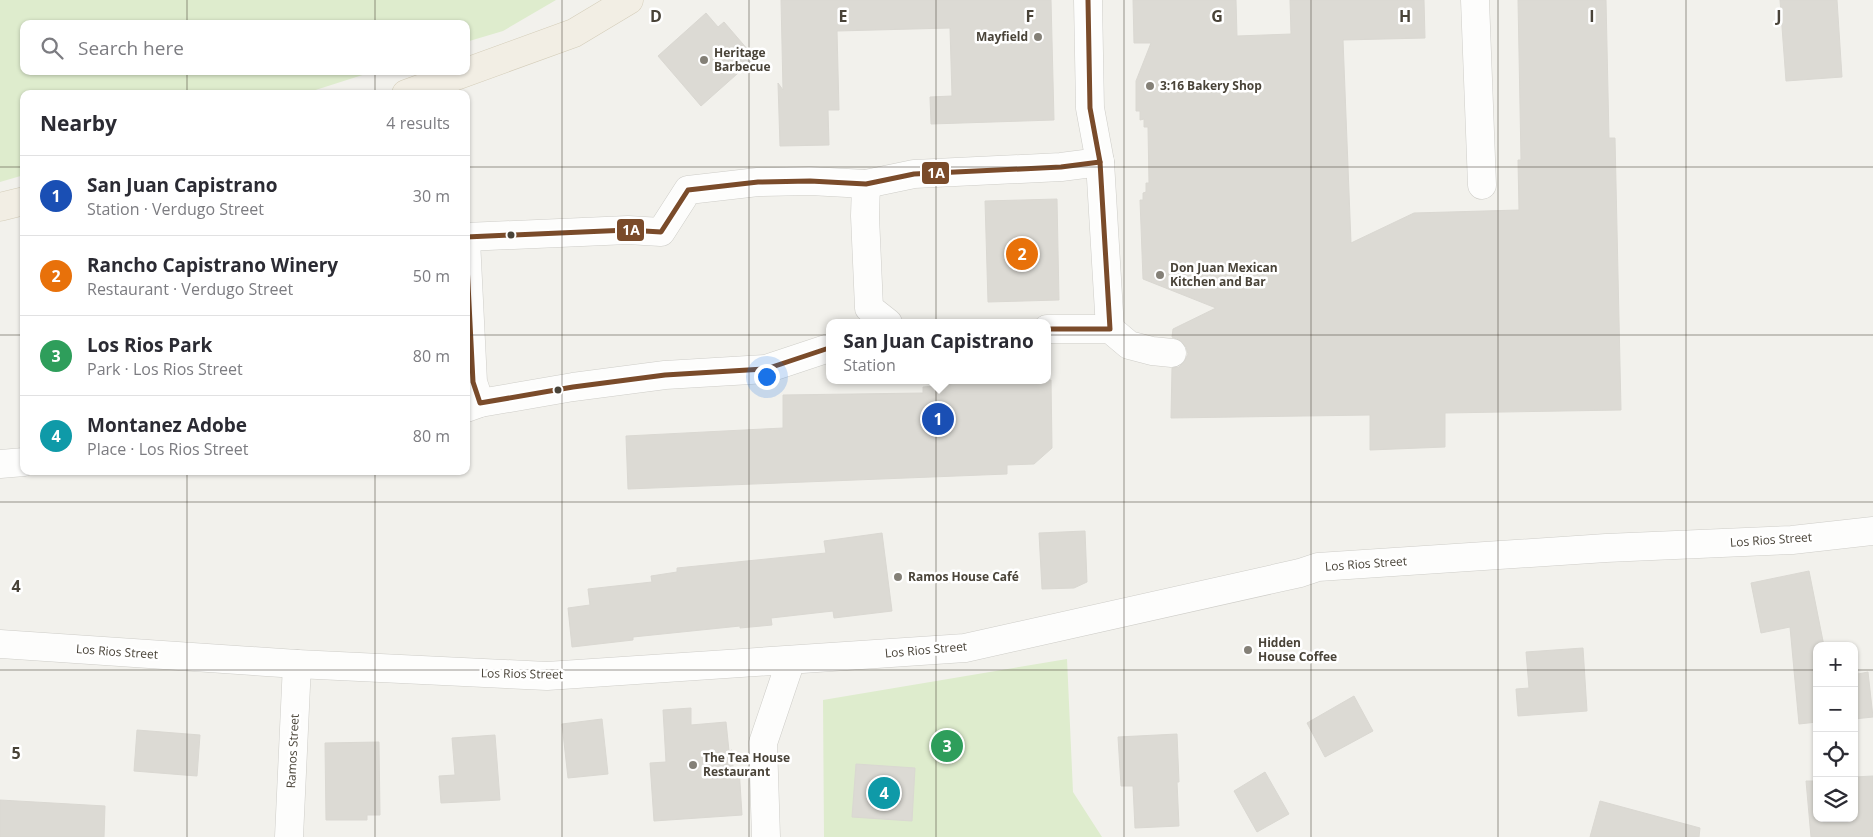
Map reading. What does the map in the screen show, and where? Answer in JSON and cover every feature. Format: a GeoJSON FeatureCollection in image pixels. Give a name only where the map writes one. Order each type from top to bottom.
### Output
{"type":"FeatureCollection","features":[{"type":"Feature","properties":{"kind":"main road"},"geometry":{"type":"LineString","coordinates":[[470,71],[574,34],[629,0]]}},
{"type":"Feature","properties":{"kind":"main road"},"geometry":{"type":"LineString","coordinates":[[417,90],[459,75]]}},
{"type":"Feature","properties":{"kind":"main road"},"geometry":{"type":"LineString","coordinates":[[0,207],[20,202]]}},
{"type":"Feature","properties":{"kind":"street"},"geometry":{"type":"LineString","coordinates":[[1088,0],[1090,108],[1100,162],[1110,329]]}},
{"type":"Feature","properties":{"kind":"street"},"geometry":{"type":"LineString","coordinates":[[1475,0],[1482,184]]}},
{"type":"Feature","properties":{"kind":"street"},"geometry":{"type":"LineString","coordinates":[[470,238],[628,230],[662,232],[688,190],[767,182],[810,181],[866,184],[914,174],[1061,167],[1100,162]]}},
{"type":"Feature","properties":{"kind":"street"},"geometry":{"type":"LineString","coordinates":[[866,184],[865,216],[869,308],[883,319]]}},
{"type":"Feature","properties":{"kind":"street"},"geometry":{"type":"LineString","coordinates":[[470,310],[474,382],[473,406],[573,387],[665,376],[766,369],[826,349]]}},
{"type":"Feature","properties":{"kind":"street"},"geometry":{"type":"LineString","coordinates":[[1051,329],[1110,329],[1129,345],[1152,351],[1172,353]]}},
{"type":"Feature","properties":{"kind":"street"},"geometry":{"type":"LineString","coordinates":[[0,464],[20,462]]}},
{"type":"Feature","properties":{"kind":"street","name":"Los Rios Street"},"geometry":{"type":"LineString","coordinates":[[0,644],[297,664],[548,676],[964,648],[1300,573],[1318,567],[1606,548],[1792,540],[1873,531]]}},
{"type":"Feature","properties":{"kind":"street"},"geometry":{"type":"LineString","coordinates":[[766,837],[764,743],[791,660]]}},
{"type":"Feature","properties":{"kind":"street","name":"Ramos Street"},"geometry":{"type":"LineString","coordinates":[[289,837],[297,664]]}},
{"type":"Feature","properties":{"kind":"green space"},"geometry":{"type":"Polygon","coordinates":[[[0,0],[556,0],[503,31],[470,41],[470,20],[20,20],[20,75],[362,75],[316,90],[20,90],[20,176],[0,182],[0,0]]]}},
{"type":"Feature","properties":{"kind":"green space"},"geometry":{"type":"Polygon","coordinates":[[[1067,659],[1073,792],[1102,837],[824,837],[823,700],[1067,659]]]}},
{"type":"Feature","properties":{"kind":"building"},"geometry":{"type":"Polygon","coordinates":[[[781,0],[1051,0],[1054,120],[931,124],[930,97],[952,96],[950,28],[837,31],[839,110],[828,110],[829,145],[780,146],[778,83],[783,90],[781,0]]]}},
{"type":"Feature","properties":{"kind":"building"},"geometry":{"type":"Polygon","coordinates":[[[1133,0],[1236,0],[1237,36],[1291,34],[1290,0],[1424,0],[1425,38],[1343,40],[1351,243],[1414,213],[1519,210],[1518,160],[1521,160],[1518,0],[1606,0],[1609,138],[1615,138],[1621,410],[1445,413],[1445,447],[1370,450],[1370,415],[1171,418],[1172,368],[1179,367],[1188,354],[1186,347],[1181,341],[1172,337],[1173,329],[1216,308],[1143,279],[1140,200],[1143,200],[1143,193],[1146,192],[1146,183],[1149,183],[1148,127],[1144,127],[1144,119],[1140,120],[1140,111],[1136,111],[1136,81],[1151,43],[1134,43],[1133,0]]]}},
{"type":"Feature","properties":{"kind":"building"},"geometry":{"type":"Polygon","coordinates":[[[1780,0],[1837,0],[1842,77],[1786,81],[1780,0]]]}},
{"type":"Feature","properties":{"kind":"building","name":"Heritage Barbecue"},"geometry":{"type":"Polygon","coordinates":[[[706,13],[718,27],[724,22],[755,58],[701,106],[658,56],[706,13]]]}},
{"type":"Feature","properties":{"kind":"building"},"geometry":{"type":"Polygon","coordinates":[[[1057,199],[1059,300],[988,302],[985,201],[1057,199]]]}},
{"type":"Feature","properties":{"kind":"building"},"geometry":{"type":"Polygon","coordinates":[[[1051,380],[1052,448],[1034,464],[1007,465],[1007,474],[628,489],[626,436],[783,428],[783,395],[923,393],[923,387],[936,386],[936,384],[1051,384],[1051,380]]]}},
{"type":"Feature","properties":{"kind":"building"},"geometry":{"type":"Polygon","coordinates":[[[1085,531],[1087,582],[1074,588],[1042,589],[1039,533],[1085,531]]]}},
{"type":"Feature","properties":{"kind":"building"},"geometry":{"type":"Polygon","coordinates":[[[882,533],[892,611],[834,618],[833,611],[771,618],[772,625],[740,628],[740,626],[633,637],[633,640],[572,647],[568,608],[590,605],[588,589],[652,582],[651,576],[677,572],[677,568],[826,553],[824,541],[882,533]]]}},
{"type":"Feature","properties":{"kind":"building"},"geometry":{"type":"Polygon","coordinates":[[[1809,571],[1823,642],[1813,642],[1813,722],[1799,724],[1790,627],[1761,633],[1751,583],[1809,571]]]}},
{"type":"Feature","properties":{"kind":"building"},"geometry":{"type":"Polygon","coordinates":[[[1583,648],[1587,711],[1518,716],[1516,689],[1529,688],[1526,652],[1583,648]]]}},
{"type":"Feature","properties":{"kind":"building"},"geometry":{"type":"Polygon","coordinates":[[[1868,672],[1873,717],[1858,719],[1858,674],[1868,672]]]}},
{"type":"Feature","properties":{"kind":"building"},"geometry":{"type":"Polygon","coordinates":[[[1354,696],[1373,731],[1325,757],[1307,723],[1354,696]]]}},
{"type":"Feature","properties":{"kind":"building","name":"The Tea House Restaurant"},"geometry":{"type":"Polygon","coordinates":[[[691,708],[691,725],[726,722],[729,751],[732,750],[733,768],[739,768],[742,815],[654,821],[650,763],[666,762],[663,710],[691,708]]]}},
{"type":"Feature","properties":{"kind":"building"},"geometry":{"type":"Polygon","coordinates":[[[602,719],[608,774],[568,778],[562,724],[602,719]]]}},
{"type":"Feature","properties":{"kind":"building"},"geometry":{"type":"Polygon","coordinates":[[[137,730],[200,735],[197,776],[134,771],[137,730]]]}},
{"type":"Feature","properties":{"kind":"building"},"geometry":{"type":"Polygon","coordinates":[[[1177,734],[1179,826],[1135,828],[1133,786],[1121,786],[1118,737],[1177,734]]]}},
{"type":"Feature","properties":{"kind":"building"},"geometry":{"type":"Polygon","coordinates":[[[495,735],[500,800],[441,803],[439,776],[455,775],[452,738],[495,735]]]}},
{"type":"Feature","properties":{"kind":"building"},"geometry":{"type":"Polygon","coordinates":[[[379,742],[380,815],[367,815],[367,820],[326,820],[325,743],[379,742]]]}},
{"type":"Feature","properties":{"kind":"building"},"geometry":{"type":"Polygon","coordinates":[[[856,764],[915,768],[912,821],[852,817],[856,764]]]}},
{"type":"Feature","properties":{"kind":"building"},"geometry":{"type":"Polygon","coordinates":[[[1265,772],[1289,814],[1257,832],[1234,791],[1265,772]]]}},
{"type":"Feature","properties":{"kind":"building"},"geometry":{"type":"Polygon","coordinates":[[[1873,776],[1873,837],[1811,837],[1806,781],[1813,781],[1813,822],[1858,822],[1858,777],[1873,776]]]}},
{"type":"Feature","properties":{"kind":"building"},"geometry":{"type":"Polygon","coordinates":[[[0,800],[105,806],[104,837],[0,837],[0,800]]]}},
{"type":"Feature","properties":{"kind":"building"},"geometry":{"type":"Polygon","coordinates":[[[1600,801],[1700,828],[1699,837],[1590,837],[1600,801]]]}},
{"type":"Feature","properties":{"kind":"transit line","name":"1A"},"geometry":{"type":"LineString","coordinates":[[1051,329],[1110,329],[1100,162],[1090,108],[1088,0]]}},
{"type":"Feature","properties":{"kind":"transit line","name":"1A"},"geometry":{"type":"LineString","coordinates":[[470,237],[628,230],[661,232],[688,190],[758,182],[810,181],[866,184],[914,174],[1061,167],[1100,162]]}},
{"type":"Feature","properties":{"kind":"transit line","name":"1A"},"geometry":{"type":"LineString","coordinates":[[470,323],[473,382],[480,403],[573,387],[665,375],[766,369],[826,349]]}},
{"type":"Feature","properties":{"kind":"place","name":"Mayfield"},"geometry":{"type":"Point","coordinates":[1038,37]}},
{"type":"Feature","properties":{"kind":"place","name":"Heritage Barbecue"},"geometry":{"type":"Point","coordinates":[704,60]}},
{"type":"Feature","properties":{"kind":"place","name":"3:16 Bakery Shop"},"geometry":{"type":"Point","coordinates":[1150,86]}},
{"type":"Feature","properties":{"kind":"place","name":"Rancho Capistrano Winery"},"geometry":{"type":"Point","coordinates":[1022,254]}},
{"type":"Feature","properties":{"kind":"place","name":"Don Juan Mexican Kitchen and Bar"},"geometry":{"type":"Point","coordinates":[1160,275]}},
{"type":"Feature","properties":{"kind":"place","name":"San Juan Capistrano"},"geometry":{"type":"Point","coordinates":[938,419]}},
{"type":"Feature","properties":{"kind":"place","name":"Ramos House Café"},"geometry":{"type":"Point","coordinates":[898,577]}},
{"type":"Feature","properties":{"kind":"place","name":"Hidden House Coffee"},"geometry":{"type":"Point","coordinates":[1248,650]}},
{"type":"Feature","properties":{"kind":"place","name":"Los Rios Park"},"geometry":{"type":"Point","coordinates":[947,746]}},
{"type":"Feature","properties":{"kind":"place","name":"The Tea House Restaurant"},"geometry":{"type":"Point","coordinates":[693,765]}},
{"type":"Feature","properties":{"kind":"place","name":"Montanez Adobe"},"geometry":{"type":"Point","coordinates":[884,793]}}]}
